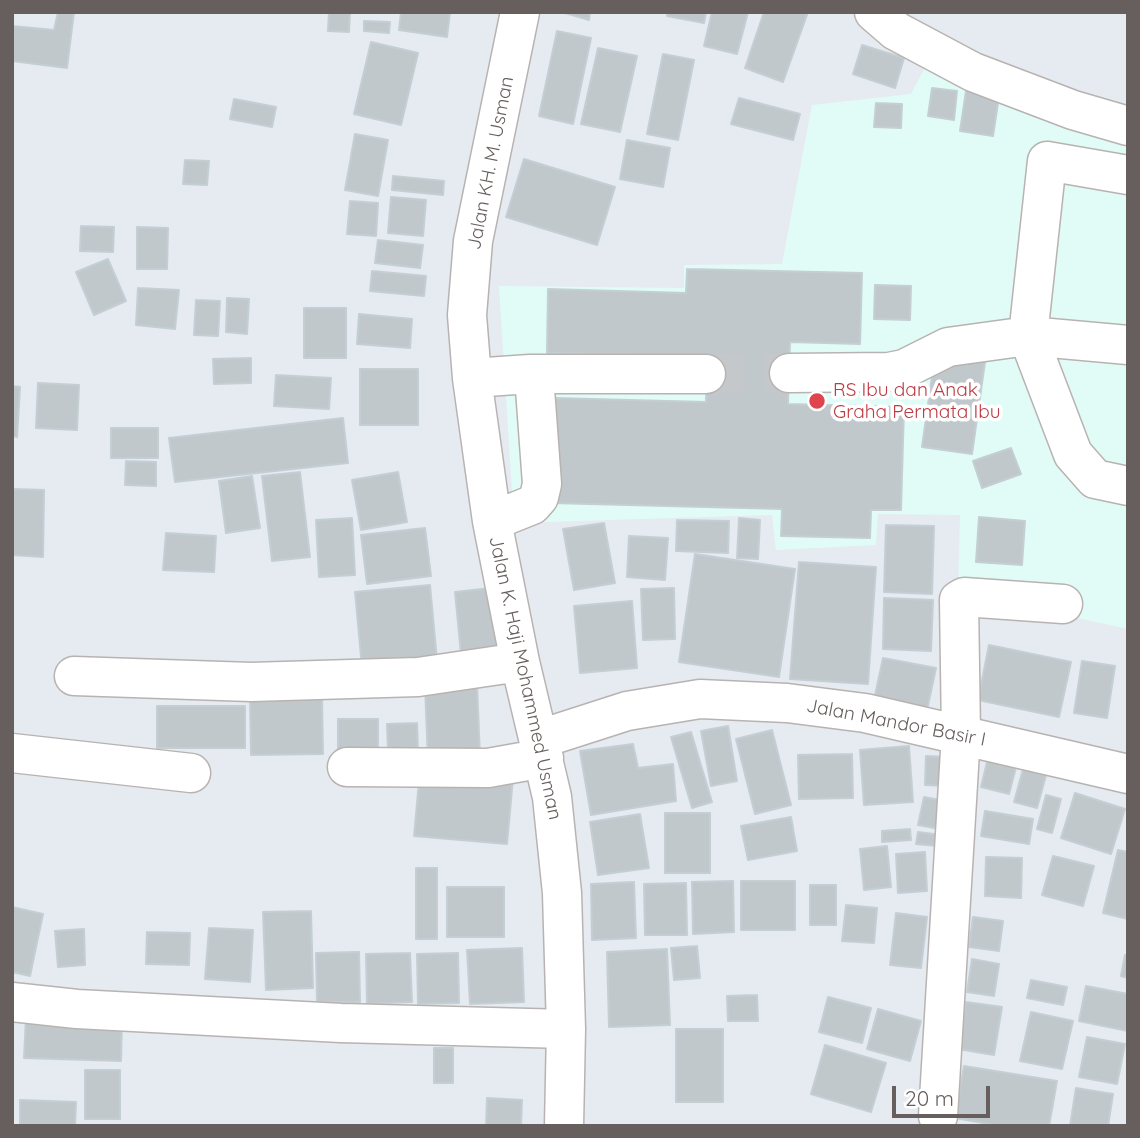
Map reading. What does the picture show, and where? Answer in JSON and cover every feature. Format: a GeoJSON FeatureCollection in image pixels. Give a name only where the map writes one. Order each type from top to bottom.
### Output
{"type":"FeatureCollection","features":[{"type":"Feature","properties":{"kind":"street","name":"Jalan KH. M. Usman"},"geometry":{"type":"LineString","coordinates":[[467,315],[473,241],[520,12]]}},
{"type":"Feature","properties":{"kind":"street"},"geometry":{"type":"LineString","coordinates":[[874,12],[896,31],[973,72],[1073,110],[1128,126]]}},
{"type":"Feature","properties":{"kind":"street"},"geometry":{"type":"LineString","coordinates":[[1128,175],[1047,161],[1028,336],[1073,454],[1096,479],[1128,486]]}},
{"type":"Feature","properties":{"kind":"street","name":"Jalan K. Haji Mohammed Usman"},"geometry":{"type":"LineString","coordinates":[[467,315],[472,378],[492,521],[520,662],[552,797],[562,893],[566,1029],[564,1126]]}},
{"type":"Feature","properties":{"kind":"street"},"geometry":{"type":"LineString","coordinates":[[789,373],[889,372],[904,369],[948,347],[1028,336],[1128,345]]}},
{"type":"Feature","properties":{"kind":"street"},"geometry":{"type":"LineString","coordinates":[[472,378],[530,374],[706,374]]}},
{"type":"Feature","properties":{"kind":"street"},"geometry":{"type":"LineString","coordinates":[[492,521],[532,505],[539,497],[542,484],[538,429],[535,389],[530,374]]}},
{"type":"Feature","properties":{"kind":"street"},"geometry":{"type":"LineString","coordinates":[[938,1116],[961,734],[959,600],[964,597],[1063,604]]}},
{"type":"Feature","properties":{"kind":"street"},"geometry":{"type":"LineString","coordinates":[[74,676],[251,681],[404,678],[468,672],[520,662]]}},
{"type":"Feature","properties":{"kind":"street","name":"Jalan Mandor Basir I"},"geometry":{"type":"LineString","coordinates":[[347,767],[488,768],[542,749],[627,711],[700,699],[787,703],[865,713],[1128,774]]}},
{"type":"Feature","properties":{"kind":"street"},"geometry":{"type":"LineString","coordinates":[[12,752],[191,773]]}},
{"type":"Feature","properties":{"kind":"street"},"geometry":{"type":"LineString","coordinates":[[12,1002],[77,1009],[341,1023],[566,1029]]}},
{"type":"Feature","properties":{"kind":"shaded area","name":"RS Ibu dan Anak Graha Permata Ibu"},"geometry":{"type":"Polygon","coordinates":[[[928,62],[1128,125],[1128,629],[958,592],[960,515],[878,514],[876,545],[776,550],[772,515],[514,523],[499,286],[684,288],[684,265],[782,264],[812,105],[911,94],[928,62]]]}},
{"type":"Feature","properties":{"kind":"building"},"geometry":{"type":"Polygon","coordinates":[[[58,12],[74,12],[67,68],[12,61],[12,26],[54,30],[58,12]]]}},
{"type":"Feature","properties":{"kind":"building"},"geometry":{"type":"Polygon","coordinates":[[[329,12],[350,12],[349,32],[328,31],[329,12]]]}},
{"type":"Feature","properties":{"kind":"building"},"geometry":{"type":"Polygon","coordinates":[[[401,12],[450,12],[447,37],[399,30],[401,12]]]}},
{"type":"Feature","properties":{"kind":"building"},"geometry":{"type":"Polygon","coordinates":[[[562,12],[590,12],[589,20],[562,12]]]}},
{"type":"Feature","properties":{"kind":"building"},"geometry":{"type":"Polygon","coordinates":[[[668,12],[706,12],[704,23],[667,16],[668,12]]]}},
{"type":"Feature","properties":{"kind":"building"},"geometry":{"type":"Polygon","coordinates":[[[712,12],[748,12],[737,54],[704,46],[712,12]]]}},
{"type":"Feature","properties":{"kind":"building"},"geometry":{"type":"Polygon","coordinates":[[[764,12],[808,12],[783,82],[745,68],[764,12]]]}},
{"type":"Feature","properties":{"kind":"building"},"geometry":{"type":"Polygon","coordinates":[[[364,21],[390,22],[389,33],[364,31],[364,21]]]}},
{"type":"Feature","properties":{"kind":"building"},"geometry":{"type":"Polygon","coordinates":[[[557,31],[591,38],[573,124],[539,116],[557,31]]]}},
{"type":"Feature","properties":{"kind":"building"},"geometry":{"type":"Polygon","coordinates":[[[371,42],[418,53],[401,125],[354,114],[371,42]]]}},
{"type":"Feature","properties":{"kind":"building"},"geometry":{"type":"Polygon","coordinates":[[[862,45],[904,58],[895,88],[853,74],[862,45]]]}},
{"type":"Feature","properties":{"kind":"building"},"geometry":{"type":"Polygon","coordinates":[[[598,48],[637,56],[620,132],[581,124],[598,48]]]}},
{"type":"Feature","properties":{"kind":"building"},"geometry":{"type":"Polygon","coordinates":[[[663,54],[694,60],[678,140],[647,134],[663,54]]]}},
{"type":"Feature","properties":{"kind":"building"},"geometry":{"type":"Polygon","coordinates":[[[932,88],[957,91],[954,120],[928,116],[932,88]]]}},
{"type":"Feature","properties":{"kind":"building"},"geometry":{"type":"Polygon","coordinates":[[[966,91],[999,96],[993,136],[960,131],[966,91]]]}},
{"type":"Feature","properties":{"kind":"building"},"geometry":{"type":"Polygon","coordinates":[[[739,98],[800,114],[793,140],[731,124],[739,98]]]}},
{"type":"Feature","properties":{"kind":"building"},"geometry":{"type":"Polygon","coordinates":[[[234,99],[276,107],[272,127],[230,119],[234,99]]]}},
{"type":"Feature","properties":{"kind":"building"},"geometry":{"type":"Polygon","coordinates":[[[876,103],[902,104],[901,128],[874,127],[876,103]]]}},
{"type":"Feature","properties":{"kind":"building"},"geometry":{"type":"Polygon","coordinates":[[[355,134],[388,140],[378,196],[345,190],[355,134]]]}},
{"type":"Feature","properties":{"kind":"building"},"geometry":{"type":"Polygon","coordinates":[[[627,140],[670,148],[663,187],[620,179],[627,140]]]}},
{"type":"Feature","properties":{"kind":"building"},"geometry":{"type":"Polygon","coordinates":[[[524,159],[615,187],[597,245],[506,217],[524,159]]]}},
{"type":"Feature","properties":{"kind":"building"},"geometry":{"type":"Polygon","coordinates":[[[185,160],[209,161],[207,185],[183,184],[185,160]]]}},
{"type":"Feature","properties":{"kind":"building"},"geometry":{"type":"Polygon","coordinates":[[[393,176],[444,181],[443,195],[392,190],[393,176]]]}},
{"type":"Feature","properties":{"kind":"building"},"geometry":{"type":"Polygon","coordinates":[[[391,197],[426,200],[423,236],[388,233],[391,197]]]}},
{"type":"Feature","properties":{"kind":"building"},"geometry":{"type":"Polygon","coordinates":[[[350,201],[378,203],[376,236],[347,234],[350,201]]]}},
{"type":"Feature","properties":{"kind":"building"},"geometry":{"type":"Polygon","coordinates":[[[81,226],[114,227],[113,252],[80,251],[81,226]]]}},
{"type":"Feature","properties":{"kind":"building"},"geometry":{"type":"Polygon","coordinates":[[[137,227],[168,228],[167,269],[137,269],[137,227]]]}},
{"type":"Feature","properties":{"kind":"building"},"geometry":{"type":"Polygon","coordinates":[[[378,240],[423,245],[420,268],[375,263],[378,240]]]}},
{"type":"Feature","properties":{"kind":"building"},"geometry":{"type":"Polygon","coordinates":[[[108,259],[126,301],[94,315],[76,272],[108,259]]]}},
{"type":"Feature","properties":{"kind":"building"},"geometry":{"type":"Polygon","coordinates":[[[687,269],[862,273],[860,344],[790,342],[788,404],[904,407],[901,510],[871,510],[870,538],[781,536],[782,509],[551,503],[554,398],[706,402],[707,356],[547,353],[548,289],[686,293],[687,269]]]}},
{"type":"Feature","properties":{"kind":"building"},"geometry":{"type":"Polygon","coordinates":[[[372,271],[426,276],[424,296],[370,291],[372,271]]]}},
{"type":"Feature","properties":{"kind":"building"},"geometry":{"type":"Polygon","coordinates":[[[875,285],[911,286],[910,320],[874,319],[875,285]]]}},
{"type":"Feature","properties":{"kind":"building"},"geometry":{"type":"Polygon","coordinates":[[[138,288],[179,290],[175,329],[136,325],[138,288]]]}},
{"type":"Feature","properties":{"kind":"building"},"geometry":{"type":"Polygon","coordinates":[[[227,298],[249,299],[247,334],[226,332],[227,298]]]}},
{"type":"Feature","properties":{"kind":"building"},"geometry":{"type":"Polygon","coordinates":[[[196,300],[220,301],[218,336],[194,335],[196,300]]]}},
{"type":"Feature","properties":{"kind":"building"},"geometry":{"type":"Polygon","coordinates":[[[304,308],[346,308],[346,358],[304,358],[304,308]]]}},
{"type":"Feature","properties":{"kind":"building"},"geometry":{"type":"Polygon","coordinates":[[[359,314],[412,319],[410,348],[357,344],[359,314]]]}},
{"type":"Feature","properties":{"kind":"building"},"geometry":{"type":"Polygon","coordinates":[[[935,355],[985,362],[972,454],[922,447],[935,355]]]}},
{"type":"Feature","properties":{"kind":"building"},"geometry":{"type":"Polygon","coordinates":[[[251,358],[251,383],[214,384],[213,359],[251,358]]]}},
{"type":"Feature","properties":{"kind":"building"},"geometry":{"type":"Polygon","coordinates":[[[360,369],[418,369],[418,425],[360,425],[360,369]]]}},
{"type":"Feature","properties":{"kind":"building"},"geometry":{"type":"Polygon","coordinates":[[[276,375],[331,378],[329,409],[274,406],[276,375]]]}},
{"type":"Feature","properties":{"kind":"building"},"geometry":{"type":"Polygon","coordinates":[[[38,383],[79,385],[77,430],[36,428],[38,383]]]}},
{"type":"Feature","properties":{"kind":"building"},"geometry":{"type":"Polygon","coordinates":[[[12,386],[20,387],[17,437],[12,436],[12,386]]]}},
{"type":"Feature","properties":{"kind":"building"},"geometry":{"type":"Polygon","coordinates":[[[343,418],[348,463],[175,482],[169,438],[343,418]]]}},
{"type":"Feature","properties":{"kind":"building"},"geometry":{"type":"Polygon","coordinates":[[[111,428],[158,428],[158,458],[111,458],[111,428]]]}},
{"type":"Feature","properties":{"kind":"building"},"geometry":{"type":"Polygon","coordinates":[[[1011,448],[1021,474],[982,488],[973,461],[1011,448]]]}},
{"type":"Feature","properties":{"kind":"building"},"geometry":{"type":"Polygon","coordinates":[[[126,461],[156,462],[156,486],[125,485],[126,461]]]}},
{"type":"Feature","properties":{"kind":"building"},"geometry":{"type":"Polygon","coordinates":[[[300,472],[310,557],[272,561],[262,476],[300,472]]]}},
{"type":"Feature","properties":{"kind":"building"},"geometry":{"type":"Polygon","coordinates":[[[398,472],[407,522],[361,530],[352,480],[398,472]]]}},
{"type":"Feature","properties":{"kind":"building"},"geometry":{"type":"Polygon","coordinates":[[[252,476],[260,528],[226,533],[219,481],[252,476]]]}},
{"type":"Feature","properties":{"kind":"building"},"geometry":{"type":"Polygon","coordinates":[[[12,489],[44,490],[43,557],[12,555],[12,489]]]}},
{"type":"Feature","properties":{"kind":"building"},"geometry":{"type":"Polygon","coordinates":[[[979,517],[1025,521],[1022,565],[976,562],[979,517]]]}},
{"type":"Feature","properties":{"kind":"building"},"geometry":{"type":"Polygon","coordinates":[[[352,518],[355,575],[319,577],[316,520],[352,518]]]}},
{"type":"Feature","properties":{"kind":"building"},"geometry":{"type":"Polygon","coordinates":[[[739,518],[760,520],[758,559],[737,558],[739,518]]]}},
{"type":"Feature","properties":{"kind":"building"},"geometry":{"type":"Polygon","coordinates":[[[677,520],[729,521],[728,553],[676,551],[677,520]]]}},
{"type":"Feature","properties":{"kind":"building"},"geometry":{"type":"Polygon","coordinates":[[[604,523],[615,583],[574,590],[563,529],[604,523]]]}},
{"type":"Feature","properties":{"kind":"building"},"geometry":{"type":"Polygon","coordinates":[[[886,525],[934,526],[932,594],[884,592],[886,525]]]}},
{"type":"Feature","properties":{"kind":"building"},"geometry":{"type":"Polygon","coordinates":[[[425,528],[431,576],[367,584],[361,535],[425,528]]]}},
{"type":"Feature","properties":{"kind":"building"},"geometry":{"type":"Polygon","coordinates":[[[166,533],[216,536],[214,572],[163,570],[166,533]]]}},
{"type":"Feature","properties":{"kind":"building"},"geometry":{"type":"Polygon","coordinates":[[[629,536],[668,538],[665,580],[627,577],[629,536]]]}},
{"type":"Feature","properties":{"kind":"building"},"geometry":{"type":"Polygon","coordinates":[[[695,554],[795,569],[779,677],[679,662],[695,554]]]}},
{"type":"Feature","properties":{"kind":"building"},"geometry":{"type":"Polygon","coordinates":[[[799,562],[876,567],[868,684],[790,679],[799,562]]]}},
{"type":"Feature","properties":{"kind":"building"},"geometry":{"type":"Polygon","coordinates":[[[430,585],[437,660],[362,667],[355,592],[430,585]]]}},
{"type":"Feature","properties":{"kind":"building"},"geometry":{"type":"Polygon","coordinates":[[[491,588],[498,661],[462,664],[455,592],[491,588]]]}},
{"type":"Feature","properties":{"kind":"building"},"geometry":{"type":"Polygon","coordinates":[[[674,588],[675,639],[643,640],[641,589],[674,588]]]}},
{"type":"Feature","properties":{"kind":"building"},"geometry":{"type":"Polygon","coordinates":[[[884,598],[933,600],[931,651],[883,649],[884,598]]]}},
{"type":"Feature","properties":{"kind":"building"},"geometry":{"type":"Polygon","coordinates":[[[632,601],[637,668],[580,673],[574,606],[632,601]]]}},
{"type":"Feature","properties":{"kind":"building"},"geometry":{"type":"Polygon","coordinates":[[[989,645],[1071,662],[1059,717],[978,700],[989,645]]]}},
{"type":"Feature","properties":{"kind":"building"},"geometry":{"type":"Polygon","coordinates":[[[883,658],[936,668],[927,710],[874,700],[883,658]]]}},
{"type":"Feature","properties":{"kind":"building"},"geometry":{"type":"Polygon","coordinates":[[[1082,661],[1115,666],[1107,718],[1074,713],[1082,661]]]}},
{"type":"Feature","properties":{"kind":"building"},"geometry":{"type":"Polygon","coordinates":[[[477,684],[480,758],[428,761],[425,686],[477,684]]]}},
{"type":"Feature","properties":{"kind":"building"},"geometry":{"type":"Polygon","coordinates":[[[322,697],[323,754],[251,755],[250,698],[322,697]]]}},
{"type":"Feature","properties":{"kind":"building"},"geometry":{"type":"Polygon","coordinates":[[[157,706],[245,706],[245,748],[157,748],[157,706]]]}},
{"type":"Feature","properties":{"kind":"building"},"geometry":{"type":"Polygon","coordinates":[[[338,719],[378,719],[378,751],[338,751],[338,719]]]}},
{"type":"Feature","properties":{"kind":"building"},"geometry":{"type":"Polygon","coordinates":[[[417,723],[418,751],[388,752],[387,724],[417,723]]]}},
{"type":"Feature","properties":{"kind":"building"},"geometry":{"type":"Polygon","coordinates":[[[728,726],[737,781],[711,786],[701,731],[728,726]]]}},
{"type":"Feature","properties":{"kind":"building"},"geometry":{"type":"Polygon","coordinates":[[[772,730],[791,805],[755,814],[736,739],[772,730]]]}},
{"type":"Feature","properties":{"kind":"building"},"geometry":{"type":"Polygon","coordinates":[[[691,732],[712,802],[692,808],[671,737],[691,732]]]}},
{"type":"Feature","properties":{"kind":"building"},"geometry":{"type":"Polygon","coordinates":[[[633,744],[638,768],[673,764],[676,801],[591,815],[580,751],[633,744]]]}},
{"type":"Feature","properties":{"kind":"building"},"geometry":{"type":"Polygon","coordinates":[[[991,745],[1020,752],[1009,794],[981,787],[991,745]]]}},
{"type":"Feature","properties":{"kind":"building"},"geometry":{"type":"Polygon","coordinates":[[[909,746],[913,802],[864,805],[860,750],[909,746]]]}},
{"type":"Feature","properties":{"kind":"building"},"geometry":{"type":"Polygon","coordinates":[[[852,754],[853,798],[799,799],[798,755],[852,754]]]}},
{"type":"Feature","properties":{"kind":"building"},"geometry":{"type":"Polygon","coordinates":[[[1027,755],[1050,761],[1037,808],[1014,802],[1027,755]]]}},
{"type":"Feature","properties":{"kind":"building"},"geometry":{"type":"Polygon","coordinates":[[[926,756],[948,757],[947,786],[925,785],[926,756]]]}},
{"type":"Feature","properties":{"kind":"building"},"geometry":{"type":"Polygon","coordinates":[[[420,770],[513,778],[507,844],[414,836],[420,770]]]}},
{"type":"Feature","properties":{"kind":"building"},"geometry":{"type":"Polygon","coordinates":[[[1075,793],[1125,809],[1111,854],[1061,838],[1075,793]]]}},
{"type":"Feature","properties":{"kind":"building"},"geometry":{"type":"Polygon","coordinates":[[[1046,795],[1061,799],[1052,833],[1037,829],[1046,795]]]}},
{"type":"Feature","properties":{"kind":"building"},"geometry":{"type":"Polygon","coordinates":[[[924,797],[951,802],[945,830],[918,825],[924,797]]]}},
{"type":"Feature","properties":{"kind":"building"},"geometry":{"type":"Polygon","coordinates":[[[985,811],[1033,819],[1029,844],[981,836],[985,811]]]}},
{"type":"Feature","properties":{"kind":"building"},"geometry":{"type":"Polygon","coordinates":[[[665,813],[710,813],[710,873],[665,873],[665,813]]]}},
{"type":"Feature","properties":{"kind":"building"},"geometry":{"type":"Polygon","coordinates":[[[640,814],[649,868],[598,875],[590,822],[640,814]]]}},
{"type":"Feature","properties":{"kind":"building"},"geometry":{"type":"Polygon","coordinates":[[[791,817],[797,851],[748,860],[741,826],[791,817]]]}},
{"type":"Feature","properties":{"kind":"building"},"geometry":{"type":"Polygon","coordinates":[[[910,829],[911,840],[882,842],[882,831],[910,829]]]}},
{"type":"Feature","properties":{"kind":"building"},"geometry":{"type":"Polygon","coordinates":[[[918,832],[949,836],[948,847],[916,844],[918,832]]]}},
{"type":"Feature","properties":{"kind":"building"},"geometry":{"type":"Polygon","coordinates":[[[887,846],[891,887],[864,890],[860,849],[887,846]]]}},
{"type":"Feature","properties":{"kind":"building"},"geometry":{"type":"Polygon","coordinates":[[[1118,850],[1128,852],[1128,919],[1103,913],[1118,850]]]}},
{"type":"Feature","properties":{"kind":"building"},"geometry":{"type":"Polygon","coordinates":[[[925,852],[927,891],[898,893],[896,854],[925,852]]]}},
{"type":"Feature","properties":{"kind":"building"},"geometry":{"type":"Polygon","coordinates":[[[1053,856],[1094,866],[1083,906],[1042,895],[1053,856]]]}},
{"type":"Feature","properties":{"kind":"building"},"geometry":{"type":"Polygon","coordinates":[[[986,857],[1022,858],[1021,898],[985,896],[986,857]]]}},
{"type":"Feature","properties":{"kind":"building"},"geometry":{"type":"Polygon","coordinates":[[[416,868],[437,868],[437,939],[416,939],[416,868]]]}},
{"type":"Feature","properties":{"kind":"building"},"geometry":{"type":"Polygon","coordinates":[[[733,881],[734,932],[693,934],[692,882],[733,881]]]}},
{"type":"Feature","properties":{"kind":"building"},"geometry":{"type":"Polygon","coordinates":[[[741,881],[795,881],[795,930],[741,930],[741,881]]]}},
{"type":"Feature","properties":{"kind":"building"},"geometry":{"type":"Polygon","coordinates":[[[634,882],[636,938],[592,940],[591,884],[634,882]]]}},
{"type":"Feature","properties":{"kind":"building"},"geometry":{"type":"Polygon","coordinates":[[[686,883],[687,935],[645,935],[644,884],[686,883]]]}},
{"type":"Feature","properties":{"kind":"building"},"geometry":{"type":"Polygon","coordinates":[[[810,885],[836,885],[836,925],[810,925],[810,885]]]}},
{"type":"Feature","properties":{"kind":"building"},"geometry":{"type":"Polygon","coordinates":[[[447,887],[504,887],[504,937],[447,937],[447,887]]]}},
{"type":"Feature","properties":{"kind":"building"},"geometry":{"type":"Polygon","coordinates":[[[846,905],[877,908],[874,943],[842,941],[846,905]]]}},
{"type":"Feature","properties":{"kind":"building"},"geometry":{"type":"Polygon","coordinates":[[[12,907],[43,914],[30,976],[12,972],[12,907]]]}},
{"type":"Feature","properties":{"kind":"building"},"geometry":{"type":"Polygon","coordinates":[[[311,911],[313,988],[266,990],[263,912],[311,911]]]}},
{"type":"Feature","properties":{"kind":"building"},"geometry":{"type":"Polygon","coordinates":[[[896,913],[927,917],[921,968],[890,965],[896,913]]]}},
{"type":"Feature","properties":{"kind":"building"},"geometry":{"type":"Polygon","coordinates":[[[973,917],[1003,921],[999,951],[969,947],[973,917]]]}},
{"type":"Feature","properties":{"kind":"building"},"geometry":{"type":"Polygon","coordinates":[[[209,928],[253,930],[250,982],[205,979],[209,928]]]}},
{"type":"Feature","properties":{"kind":"building"},"geometry":{"type":"Polygon","coordinates":[[[84,929],[85,965],[58,967],[55,931],[84,929]]]}},
{"type":"Feature","properties":{"kind":"building"},"geometry":{"type":"Polygon","coordinates":[[[147,932],[190,933],[189,965],[146,964],[147,932]]]}},
{"type":"Feature","properties":{"kind":"building"},"geometry":{"type":"Polygon","coordinates":[[[697,946],[700,978],[674,980],[671,948],[697,946]]]}},
{"type":"Feature","properties":{"kind":"building"},"geometry":{"type":"Polygon","coordinates":[[[522,948],[524,1002],[470,1004],[467,950],[522,948]]]}},
{"type":"Feature","properties":{"kind":"building"},"geometry":{"type":"Polygon","coordinates":[[[667,949],[670,1025],[609,1027],[607,952],[667,949]]]}},
{"type":"Feature","properties":{"kind":"building"},"geometry":{"type":"Polygon","coordinates":[[[359,952],[360,1002],[317,1002],[316,953],[359,952]]]}},
{"type":"Feature","properties":{"kind":"building"},"geometry":{"type":"Polygon","coordinates":[[[410,953],[412,1002],[367,1004],[366,954],[410,953]]]}},
{"type":"Feature","properties":{"kind":"building"},"geometry":{"type":"Polygon","coordinates":[[[458,953],[459,1003],[418,1004],[417,954],[458,953]]]}},
{"type":"Feature","properties":{"kind":"building"},"geometry":{"type":"Polygon","coordinates":[[[1125,955],[1128,956],[1128,978],[1121,976],[1125,955]]]}},
{"type":"Feature","properties":{"kind":"building"},"geometry":{"type":"Polygon","coordinates":[[[972,959],[999,964],[994,996],[967,992],[972,959]]]}},
{"type":"Feature","properties":{"kind":"building"},"geometry":{"type":"Polygon","coordinates":[[[1031,980],[1067,987],[1063,1005],[1027,998],[1031,980]]]}},
{"type":"Feature","properties":{"kind":"building"},"geometry":{"type":"Polygon","coordinates":[[[1086,986],[1128,994],[1128,1031],[1079,1021],[1086,986]]]}},
{"type":"Feature","properties":{"kind":"building"},"geometry":{"type":"Polygon","coordinates":[[[757,995],[758,1021],[728,1021],[727,996],[757,995]]]}},
{"type":"Feature","properties":{"kind":"building"},"geometry":{"type":"Polygon","coordinates":[[[828,997],[871,1008],[862,1043],[819,1032],[828,997]]]}},
{"type":"Feature","properties":{"kind":"building"},"geometry":{"type":"Polygon","coordinates":[[[966,1002],[1002,1007],[994,1055],[958,1049],[966,1002]]]}},
{"type":"Feature","properties":{"kind":"building"},"geometry":{"type":"Polygon","coordinates":[[[878,1009],[921,1021],[910,1061],[867,1049],[878,1009]]]}},
{"type":"Feature","properties":{"kind":"building"},"geometry":{"type":"Polygon","coordinates":[[[1031,1012],[1073,1021],[1062,1069],[1020,1061],[1031,1012]]]}},
{"type":"Feature","properties":{"kind":"building"},"geometry":{"type":"Polygon","coordinates":[[[26,1016],[122,1019],[121,1061],[24,1058],[26,1016]]]}},
{"type":"Feature","properties":{"kind":"building"},"geometry":{"type":"Polygon","coordinates":[[[676,1029],[723,1029],[723,1102],[676,1102],[676,1029]]]}},
{"type":"Feature","properties":{"kind":"building"},"geometry":{"type":"Polygon","coordinates":[[[1087,1037],[1125,1044],[1117,1084],[1079,1077],[1087,1037]]]}},
{"type":"Feature","properties":{"kind":"building"},"geometry":{"type":"Polygon","coordinates":[[[825,1045],[886,1063],[871,1112],[811,1094],[825,1045]]]}},
{"type":"Feature","properties":{"kind":"building"},"geometry":{"type":"Polygon","coordinates":[[[434,1048],[453,1048],[453,1083],[434,1083],[434,1048]]]}},
{"type":"Feature","properties":{"kind":"building"},"geometry":{"type":"Polygon","coordinates":[[[964,1066],[1057,1081],[1049,1126],[1001,1126],[955,1118],[964,1066]]]}},
{"type":"Feature","properties":{"kind":"building"},"geometry":{"type":"Polygon","coordinates":[[[85,1070],[120,1070],[120,1119],[85,1119],[85,1070]]]}},
{"type":"Feature","properties":{"kind":"building"},"geometry":{"type":"Polygon","coordinates":[[[1076,1088],[1113,1094],[1108,1126],[1070,1126],[1076,1088]]]}},
{"type":"Feature","properties":{"kind":"building"},"geometry":{"type":"Polygon","coordinates":[[[487,1098],[522,1100],[521,1126],[486,1126],[487,1098]]]}},
{"type":"Feature","properties":{"kind":"building"},"geometry":{"type":"Polygon","coordinates":[[[20,1100],[76,1102],[75,1126],[20,1126],[20,1100]]]}},
{"type":"Feature","properties":{"kind":"tunnel"},"geometry":{"type":"LineString","coordinates":[[706,374],[789,373]]}},
{"type":"Feature","properties":{"kind":"place","name":"RS Ibu dan Anak Graha Permata Ibu"},"geometry":{"type":"Point","coordinates":[817,401]}}]}
